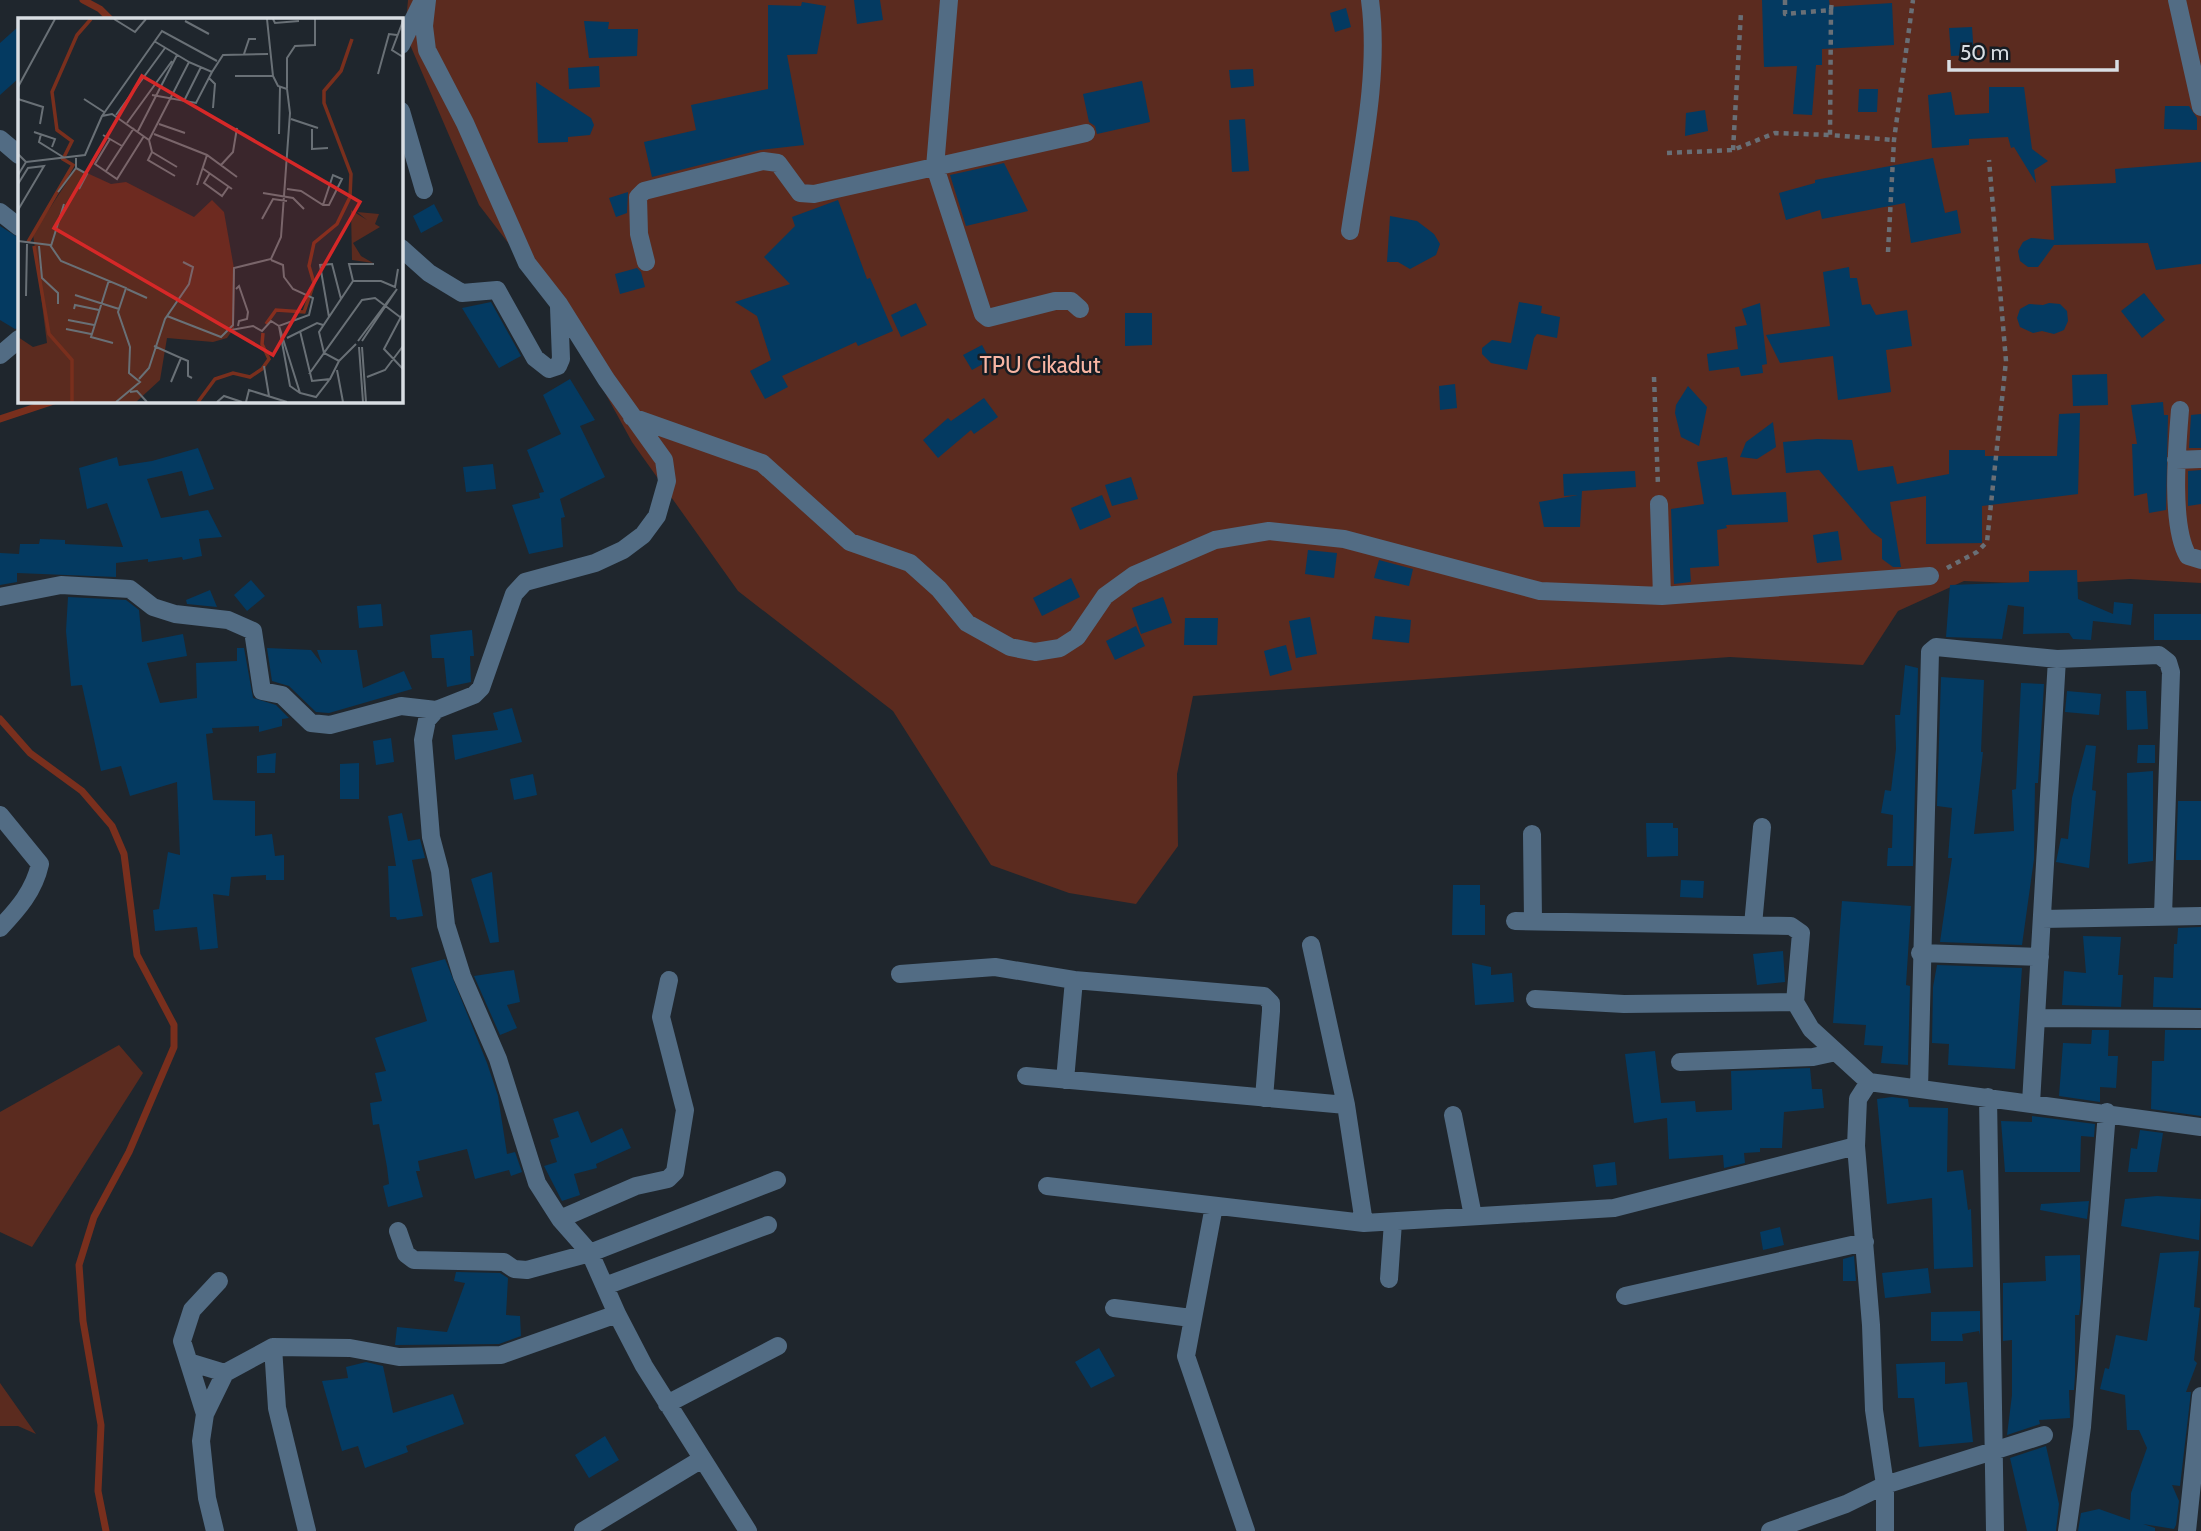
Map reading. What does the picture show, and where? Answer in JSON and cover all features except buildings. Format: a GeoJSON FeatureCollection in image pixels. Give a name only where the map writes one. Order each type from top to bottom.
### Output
{"type":"FeatureCollection","features":[{"type":"Feature","properties":{"kind":"street"},"geometry":{"type":"LineString","coordinates":[[402,43],[425,0]]}},
{"type":"Feature","properties":{"kind":"street"},"geometry":{"type":"LineString","coordinates":[[425,0],[427,50],[465,123],[527,263],[559,304],[632,417],[664,460],[667,481],[657,516],[643,536],[595,563],[525,582],[514,594],[501,623],[481,688],[474,695],[436,710],[427,720],[423,740],[431,836],[440,871],[446,925],[462,976],[498,1059],[537,1183],[560,1220],[590,1253],[617,1314],[667,1404],[748,1531]]}},
{"type":"Feature","properties":{"kind":"street"},"geometry":{"type":"LineString","coordinates":[[949,0],[935,167],[983,314],[988,318],[1055,301],[1071,301],[1080,309]]}},
{"type":"Feature","properties":{"kind":"street"},"geometry":{"type":"LineString","coordinates":[[1350,231],[1366,128],[1373,27],[1370,0]]}},
{"type":"Feature","properties":{"kind":"street"},"geometry":{"type":"LineString","coordinates":[[2177,0],[2201,107]]}},
{"type":"Feature","properties":{"kind":"street"},"geometry":{"type":"LineString","coordinates":[[402,114],[424,190]]}},
{"type":"Feature","properties":{"kind":"street"},"geometry":{"type":"LineString","coordinates":[[646,262],[639,234],[638,197],[644,191],[762,161],[778,163],[800,192],[814,194],[1086,133]]}},
{"type":"Feature","properties":{"kind":"street"},"geometry":{"type":"LineString","coordinates":[[0,139],[18,154]]}},
{"type":"Feature","properties":{"kind":"street"},"geometry":{"type":"LineString","coordinates":[[0,212],[18,226]]}},
{"type":"Feature","properties":{"kind":"street"},"geometry":{"type":"LineString","coordinates":[[402,249],[429,273],[462,293],[497,290],[535,358],[549,369],[558,366],[561,359],[559,304]]}},
{"type":"Feature","properties":{"kind":"street"},"geometry":{"type":"LineString","coordinates":[[0,355],[18,340]]}},
{"type":"Feature","properties":{"kind":"street"},"geometry":{"type":"LineString","coordinates":[[2180,410],[2176,460],[2180,543],[2188,556],[2201,560]]}},
{"type":"Feature","properties":{"kind":"street"},"geometry":{"type":"LineString","coordinates":[[632,417],[762,463],[850,542],[910,563],[939,589],[967,623],[1010,648],[1035,652],[1060,648],[1077,637],[1105,596],[1135,575],[1215,540],[1269,531],[1344,539],[1540,591],[1662,596],[1930,576]]}},
{"type":"Feature","properties":{"kind":"street"},"geometry":{"type":"LineString","coordinates":[[2176,460],[2201,459]]}},
{"type":"Feature","properties":{"kind":"street"},"geometry":{"type":"LineString","coordinates":[[1659,505],[1662,596]]}},
{"type":"Feature","properties":{"kind":"street"},"geometry":{"type":"LineString","coordinates":[[0,597],[61,585],[94,585],[130,589],[153,607],[175,614],[228,620],[253,631],[262,691],[282,695],[311,723],[330,725],[401,706],[436,710]]}},
{"type":"Feature","properties":{"kind":"street"},"geometry":{"type":"LineString","coordinates":[[1919,1089],[1920,953],[1930,652],[1936,647],[2057,659],[2159,655],[2168,662],[2171,672],[2163,916]]}},
{"type":"Feature","properties":{"kind":"street"},"geometry":{"type":"LineString","coordinates":[[2031,1102],[2057,659]]}},
{"type":"Feature","properties":{"kind":"street"},"geometry":{"type":"LineString","coordinates":[[0,815],[40,864],[36,882],[18,910],[0,928]]}},
{"type":"Feature","properties":{"kind":"street"},"geometry":{"type":"LineString","coordinates":[[1753,925],[1762,827]]}},
{"type":"Feature","properties":{"kind":"street"},"geometry":{"type":"LineString","coordinates":[[1532,834],[1524,921],[1791,926],[1801,933],[1794,1002],[1811,1029],[1869,1082],[2108,1112],[2201,1127]]}},
{"type":"Feature","properties":{"kind":"street"},"geometry":{"type":"LineString","coordinates":[[2042,919],[2201,916]]}},
{"type":"Feature","properties":{"kind":"street"},"geometry":{"type":"LineString","coordinates":[[1311,946],[1346,1105],[1364,1223]]}},
{"type":"Feature","properties":{"kind":"street"},"geometry":{"type":"LineString","coordinates":[[1920,953],[2040,957]]}},
{"type":"Feature","properties":{"kind":"street"},"geometry":{"type":"LineString","coordinates":[[900,974],[995,967],[1074,980],[1264,996],[1271,1003],[1271,1010],[1264,1098]]}},
{"type":"Feature","properties":{"kind":"street"},"geometry":{"type":"LineString","coordinates":[[560,1220],[636,1186],[668,1179],[675,1172],[685,1111],[661,1017],[669,979]]}},
{"type":"Feature","properties":{"kind":"street"},"geometry":{"type":"LineString","coordinates":[[1065,1080],[1074,980]]}},
{"type":"Feature","properties":{"kind":"street"},"geometry":{"type":"LineString","coordinates":[[1535,999],[1625,1004],[1794,1002]]}},
{"type":"Feature","properties":{"kind":"street"},"geometry":{"type":"LineString","coordinates":[[2036,1018],[2201,1019]]}},
{"type":"Feature","properties":{"kind":"street"},"geometry":{"type":"LineString","coordinates":[[1680,1062],[1813,1057],[1836,1052]]}},
{"type":"Feature","properties":{"kind":"street"},"geometry":{"type":"LineString","coordinates":[[1026,1076],[1346,1105]]}},
{"type":"Feature","properties":{"kind":"street"},"geometry":{"type":"LineString","coordinates":[[1869,1082],[1858,1098],[1856,1146],[1874,1410],[1885,1485],[1885,1531]]}},
{"type":"Feature","properties":{"kind":"street"},"geometry":{"type":"LineString","coordinates":[[1988,1097],[1991,1451],[1995,1531]]}},
{"type":"Feature","properties":{"kind":"street"},"geometry":{"type":"LineString","coordinates":[[2067,1531],[2082,1427],[2108,1112]]}},
{"type":"Feature","properties":{"kind":"street"},"geometry":{"type":"LineString","coordinates":[[1453,1115],[1473,1216]]}},
{"type":"Feature","properties":{"kind":"street"},"geometry":{"type":"LineString","coordinates":[[1047,1186],[1364,1223],[1392,1222],[1614,1208],[1856,1146]]}},
{"type":"Feature","properties":{"kind":"street"},"geometry":{"type":"LineString","coordinates":[[398,1231],[406,1254],[414,1260],[504,1262],[513,1269],[527,1270],[590,1253],[777,1180]]}},
{"type":"Feature","properties":{"kind":"street"},"geometry":{"type":"LineString","coordinates":[[1214,1206],[1186,1356],[1247,1531]]}},
{"type":"Feature","properties":{"kind":"street"},"geometry":{"type":"LineString","coordinates":[[1389,1279],[1392,1222]]}},
{"type":"Feature","properties":{"kind":"street"},"geometry":{"type":"LineString","coordinates":[[605,1286],[768,1224]]}},
{"type":"Feature","properties":{"kind":"street"},"geometry":{"type":"LineString","coordinates":[[1625,1296],[1864,1242]]}},
{"type":"Feature","properties":{"kind":"street"},"geometry":{"type":"LineString","coordinates":[[205,1414],[182,1341],[192,1310],[219,1281]]}},
{"type":"Feature","properties":{"kind":"street"},"geometry":{"type":"LineString","coordinates":[[1114,1308],[1191,1318]]}},
{"type":"Feature","properties":{"kind":"street"},"geometry":{"type":"LineString","coordinates":[[215,1531],[207,1498],[201,1441],[205,1414],[225,1373],[273,1346],[350,1348],[399,1357],[501,1355],[617,1314]]}},
{"type":"Feature","properties":{"kind":"street"},"geometry":{"type":"LineString","coordinates":[[273,1346],[277,1408],[307,1531]]}},
{"type":"Feature","properties":{"kind":"street"},"geometry":{"type":"LineString","coordinates":[[667,1404],[778,1346]]}},
{"type":"Feature","properties":{"kind":"street"},"geometry":{"type":"LineString","coordinates":[[189,1362],[225,1373]]}},
{"type":"Feature","properties":{"kind":"street"},"geometry":{"type":"LineString","coordinates":[[2188,1531],[2201,1396]]}},
{"type":"Feature","properties":{"kind":"street"},"geometry":{"type":"LineString","coordinates":[[1771,1531],[1846,1504],[1885,1485],[2044,1434]]}},
{"type":"Feature","properties":{"kind":"street"},"geometry":{"type":"LineString","coordinates":[[583,1531],[702,1459]]}},
{"type":"Feature","properties":{"kind":"path"},"geometry":{"type":"LineString","coordinates":[[1785,0],[1785,14],[1831,10]]}},
{"type":"Feature","properties":{"kind":"path"},"geometry":{"type":"LineString","coordinates":[[1830,135],[1832,0]]}},
{"type":"Feature","properties":{"kind":"path"},"geometry":{"type":"LineString","coordinates":[[1888,252],[1894,140],[1913,0]]}},
{"type":"Feature","properties":{"kind":"path"},"geometry":{"type":"LineString","coordinates":[[1733,150],[1741,12]]}},
{"type":"Feature","properties":{"kind":"path"},"geometry":{"type":"LineString","coordinates":[[1667,153],[1733,150],[1774,133],[1894,140]]}},
{"type":"Feature","properties":{"kind":"path"},"geometry":{"type":"LineString","coordinates":[[1930,576],[1977,552],[1987,542],[2006,361],[1989,160]]}},
{"type":"Feature","properties":{"kind":"path"},"geometry":{"type":"LineString","coordinates":[[1654,377],[1659,505]]}},
{"type":"Feature","properties":{"kind":"green space","name":"TPU Cikadut"},"geometry":{"type":"Polygon","coordinates":[[[408,0],[2201,0],[2201,583],[2130,579],[2043,584],[1964,581],[1898,611],[1863,665],[1730,657],[1193,696],[1177,774],[1178,846],[1136,904],[1069,893],[991,865],[893,711],[738,591],[632,442],[559,309],[479,205],[405,33],[408,0]]]}},
{"type":"Feature","properties":{"kind":"green space"},"geometry":{"type":"Polygon","coordinates":[[[119,1045],[143,1073],[32,1247],[0,1232],[0,1112],[119,1045]]]}},
{"type":"Feature","properties":{"kind":"green space"},"geometry":{"type":"Polygon","coordinates":[[[0,1383],[36,1434],[18,1426],[0,1426],[0,1383]]]}},
{"type":"Feature","properties":{"kind":"waterway"},"geometry":{"type":"LineString","coordinates":[[83,0],[100,9],[109,18]]}},
{"type":"Feature","properties":{"kind":"waterway"},"geometry":{"type":"LineString","coordinates":[[0,419],[51,402]]}},
{"type":"Feature","properties":{"kind":"waterway"},"geometry":{"type":"LineString","coordinates":[[0,719],[30,753],[82,791],[112,826],[124,854],[137,955],[174,1025],[174,1047],[129,1152],[94,1217],[79,1265],[83,1321],[101,1425],[98,1491],[106,1531]]}}]}
